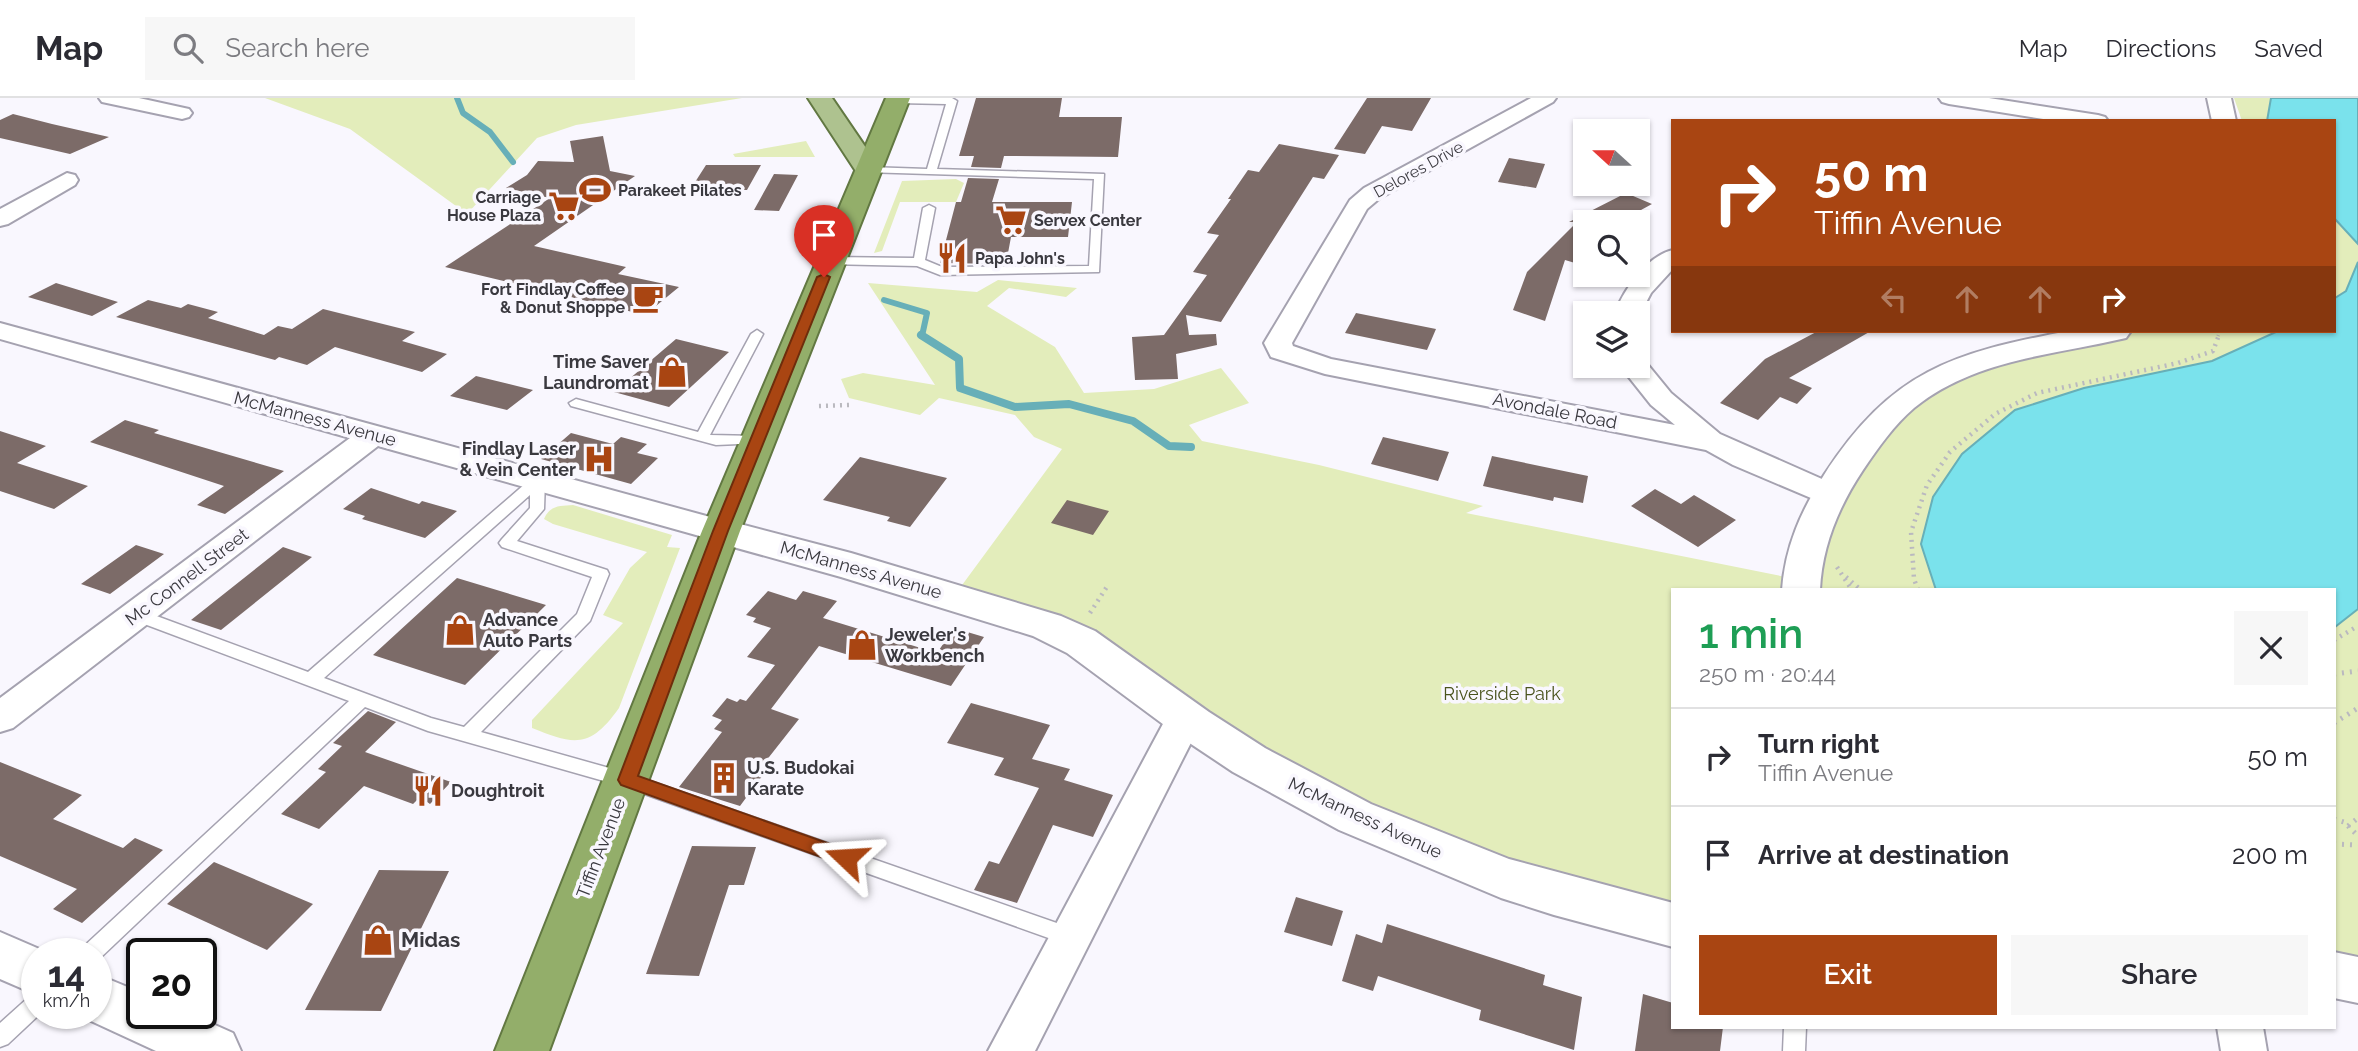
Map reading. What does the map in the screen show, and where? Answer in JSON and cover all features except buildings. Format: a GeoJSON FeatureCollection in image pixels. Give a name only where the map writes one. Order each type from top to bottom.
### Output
{"type":"FeatureCollection","features":[{"type":"Feature","properties":{"kind":"highway","name":"Tiffin Avenue"},"geometry":{"type":"LineString","coordinates":[[522,1051],[721,531],[898,99]]}},
{"type":"Feature","properties":{"kind":"main road"},"geometry":{"type":"LineString","coordinates":[[820,98],[869,170]]}},
{"type":"Feature","properties":{"kind":"street"},"geometry":{"type":"LineString","coordinates":[[109,98],[182,113]]}},
{"type":"Feature","properties":{"kind":"street","name":"Delores Drive"},"geometry":{"type":"LineString","coordinates":[[1278,343],[1358,205],[1372,193],[1546,98]]}},
{"type":"Feature","properties":{"kind":"street"},"geometry":{"type":"LineString","coordinates":[[2219,98],[2224,119]]}},
{"type":"Feature","properties":{"kind":"street"},"geometry":{"type":"LineString","coordinates":[[1957,104],[2081,119]]}},
{"type":"Feature","properties":{"kind":"street"},"geometry":{"type":"LineString","coordinates":[[3,216],[67,180]]}},
{"type":"Feature","properties":{"kind":"street"},"geometry":{"type":"LineString","coordinates":[[1633,301],[1652,275],[1671,259]]}},
{"type":"Feature","properties":{"kind":"street","name":"McManness Avenue"},"geometry":{"type":"LineString","coordinates":[[0,331],[852,566],[1047,625],[1081,642],[1185,717],[1250,760],[1311,795],[1426,848],[1554,894],[1671,924]]}},
{"type":"Feature","properties":{"kind":"street"},"geometry":{"type":"LineString","coordinates":[[1801,588],[1809,544],[1829,494],[1872,434],[1903,400],[1934,381],[1993,357],[2106,333]]}},
{"type":"Feature","properties":{"kind":"street","name":"Avondale Road"},"geometry":{"type":"LineString","coordinates":[[1278,343],[1281,351],[1289,355],[1325,366],[1715,442],[1744,458],[1829,494]]}},
{"type":"Feature","properties":{"kind":"street"},"geometry":{"type":"LineString","coordinates":[[1644,378],[1661,399],[1696,430],[1715,442]]}},
{"type":"Feature","properties":{"kind":"street","name":"Mc Connell Street"},"geometry":{"type":"LineString","coordinates":[[0,718],[373,435]]}},
{"type":"Feature","properties":{"kind":"street"},"geometry":{"type":"LineString","coordinates":[[1011,1051],[1185,717]]}},
{"type":"Feature","properties":{"kind":"street"},"geometry":{"type":"LineString","coordinates":[[0,955],[21,965]]}},
{"type":"Feature","properties":{"kind":"street"},"geometry":{"type":"LineString","coordinates":[[2336,975],[2358,980]]}},
{"type":"Feature","properties":{"kind":"street"},"geometry":{"type":"LineString","coordinates":[[112,1005],[214,1051]]}},
{"type":"Feature","properties":{"kind":"street"},"geometry":{"type":"LineString","coordinates":[[2240,1029],[2245,1051]]}},
{"type":"Feature","properties":{"kind":"lane"},"geometry":{"type":"LineString","coordinates":[[898,99],[953,99],[931,172]]}},
{"type":"Feature","properties":{"kind":"lane"},"geometry":{"type":"LineString","coordinates":[[831,261],[919,262],[940,271],[1094,269],[1100,176],[869,170]]}},
{"type":"Feature","properties":{"kind":"lane"},"geometry":{"type":"LineString","coordinates":[[919,262],[929,208]]}},
{"type":"Feature","properties":{"kind":"lane"},"geometry":{"type":"LineString","coordinates":[[702,437],[757,334]]}},
{"type":"Feature","properties":{"kind":"lane"},"geometry":{"type":"LineString","coordinates":[[576,403],[716,440],[757,440]]}},
{"type":"Feature","properties":{"kind":"lane"},"geometry":{"type":"LineString","coordinates":[[311,680],[538,480]]}},
{"type":"Feature","properties":{"kind":"lane"},"geometry":{"type":"LineString","coordinates":[[467,735],[584,617],[601,574],[507,543],[537,509],[538,480]]}},
{"type":"Feature","properties":{"kind":"lane"},"geometry":{"type":"LineString","coordinates":[[137,615],[428,724],[627,780],[1071,937]]}},
{"type":"Feature","properties":{"kind":"lane"},"geometry":{"type":"LineString","coordinates":[[107,938],[363,699]]}},
{"type":"Feature","properties":{"kind":"lane"},"geometry":{"type":"LineString","coordinates":[[0,1037],[21,1018]]}},
{"type":"Feature","properties":{"kind":"lane"},"geometry":{"type":"LineString","coordinates":[[1794,1051],[1795,1029]]}},
{"type":"Feature","properties":{"kind":"path"},"geometry":{"type":"LineString","coordinates":[[1917,588],[1914,579],[1911,531],[1927,485],[1950,452],[1996,414],[2037,393],[2092,379],[2178,363],[2213,351],[2219,333]]}},
{"type":"Feature","properties":{"kind":"path"},"geometry":{"type":"LineString","coordinates":[[819,406],[849,405]]}},
{"type":"Feature","properties":{"kind":"path"},"geometry":{"type":"LineString","coordinates":[[1844,576],[1859,588]]}},
{"type":"Feature","properties":{"kind":"path"},"geometry":{"type":"LineString","coordinates":[[1090,612],[1108,585]]}},
{"type":"Feature","properties":{"kind":"path"},"geometry":{"type":"LineString","coordinates":[[2336,639],[2358,626]]}},
{"type":"Feature","properties":{"kind":"path"},"geometry":{"type":"LineString","coordinates":[[2336,674],[2358,671]]}},
{"type":"Feature","properties":{"kind":"path"},"geometry":{"type":"LineString","coordinates":[[2336,722],[2358,708]]}},
{"type":"Feature","properties":{"kind":"path"},"geometry":{"type":"LineString","coordinates":[[2348,826],[2358,818]]}},
{"type":"Feature","properties":{"kind":"path"},"geometry":{"type":"LineString","coordinates":[[2336,820],[2348,826],[2358,836]]}},
{"type":"Feature","properties":{"kind":"path"},"geometry":{"type":"LineString","coordinates":[[2337,846],[2358,847]]}},
{"type":"Feature","properties":{"kind":"green space"},"geometry":{"type":"Polygon","coordinates":[[[265,98],[742,98],[576,125],[537,138],[467,214],[350,129],[265,98]]]}},
{"type":"Feature","properties":{"kind":"green space"},"geometry":{"type":"Polygon","coordinates":[[[2234,98],[2273,98],[2268,119],[2241,119],[2234,98]]]}},
{"type":"Feature","properties":{"kind":"green space"},"geometry":{"type":"Polygon","coordinates":[[[806,141],[815,157],[735,157],[733,154],[806,141]]]}},
{"type":"Feature","properties":{"kind":"green space"},"geometry":{"type":"Polygon","coordinates":[[[956,179],[964,183],[956,202],[900,202],[882,251],[874,253],[902,181],[956,179]]]}},
{"type":"Feature","properties":{"kind":"green space","name":"Riverside Park"},"geometry":{"type":"Polygon","coordinates":[[[2336,220],[2358,244],[2358,980],[2336,975],[2336,588],[1671,588],[1671,924],[1426,848],[1081,642],[954,596],[1062,449],[1034,437],[1015,415],[939,398],[920,415],[849,398],[841,379],[863,373],[935,385],[868,283],[977,292],[998,280],[1077,288],[1066,297],[1009,288],[987,306],[1055,347],[1084,393],[1154,389],[1221,368],[1249,403],[1189,425],[1202,441],[1319,465],[1483,506],[1466,513],[1801,580],[1809,544],[1904,400],[2035,348],[2106,333],[2336,333],[2336,220]]]}},
{"type":"Feature","properties":{"kind":"green space"},"geometry":{"type":"Polygon","coordinates":[[[573,505],[672,535],[667,547],[680,548],[619,708],[599,731],[580,740],[559,738],[532,728],[532,720],[623,623],[603,615],[630,568],[647,552],[544,519],[552,509],[573,505]]]}},
{"type":"Feature","properties":{"kind":"water"},"geometry":{"type":"Polygon","coordinates":[[[2271,98],[2358,98],[2358,244],[2336,220],[2336,119],[2267,119],[2271,98]]]}},
{"type":"Feature","properties":{"kind":"water"},"geometry":{"type":"Polygon","coordinates":[[[2358,262],[2358,609],[2336,626],[2336,588],[1935,588],[1921,544],[1933,497],[1962,454],[2015,410],[2084,388],[2212,361],[2274,333],[2336,333],[2336,297],[2346,291],[2358,262]]]}},
{"type":"Feature","properties":{"kind":"waterway"},"geometry":{"type":"LineString","coordinates":[[457,98],[463,113],[490,132],[513,162]]}},
{"type":"Feature","properties":{"kind":"waterway"},"geometry":{"type":"LineString","coordinates":[[884,300],[927,313],[922,336]]}},
{"type":"Feature","properties":{"kind":"waterway"},"geometry":{"type":"LineString","coordinates":[[922,336],[959,359],[960,388],[1015,407],[1069,404],[1133,421],[1169,446],[1191,447]]}},
{"type":"Feature","properties":{"kind":"place","name":"Parakeet Pilates"},"geometry":{"type":"Point","coordinates":[595,190]}},
{"type":"Feature","properties":{"kind":"place","name":"Carriage House Plaza"},"geometry":{"type":"Point","coordinates":[564,206]}},
{"type":"Feature","properties":{"kind":"place","name":"Servex Center"},"geometry":{"type":"Point","coordinates":[1011,220]}},
{"type":"Feature","properties":{"kind":"place","name":"Papa John's"},"geometry":{"type":"Point","coordinates":[952,258]}},
{"type":"Feature","properties":{"kind":"place","name":"Fort Findlay Coffee & Donut Shoppe"},"geometry":{"type":"Point","coordinates":[648,298]}},
{"type":"Feature","properties":{"kind":"place","name":"Time Saver Laundromat"},"geometry":{"type":"Point","coordinates":[672,372]}},
{"type":"Feature","properties":{"kind":"place","name":"Findlay Laser & Vein Center"},"geometry":{"type":"Point","coordinates":[599,459]}},
{"type":"Feature","properties":{"kind":"place","name":"Advance Auto Parts"},"geometry":{"type":"Point","coordinates":[460,630]}},
{"type":"Feature","properties":{"kind":"place","name":"Jeweler's Workbench"},"geometry":{"type":"Point","coordinates":[862,645]}},
{"type":"Feature","properties":{"kind":"place","name":"U.S. Budokai Karate"},"geometry":{"type":"Point","coordinates":[724,778]}},
{"type":"Feature","properties":{"kind":"place","name":"Doughtroit"},"geometry":{"type":"Point","coordinates":[428,791]}},
{"type":"Feature","properties":{"kind":"place","name":"Midas"},"geometry":{"type":"Point","coordinates":[378,940]}},
{"type":"Feature","properties":{"kind":"route"},"geometry":{"type":"LineString","coordinates":[[824,277],[721,531],[627,780],[846,858]]}}]}
